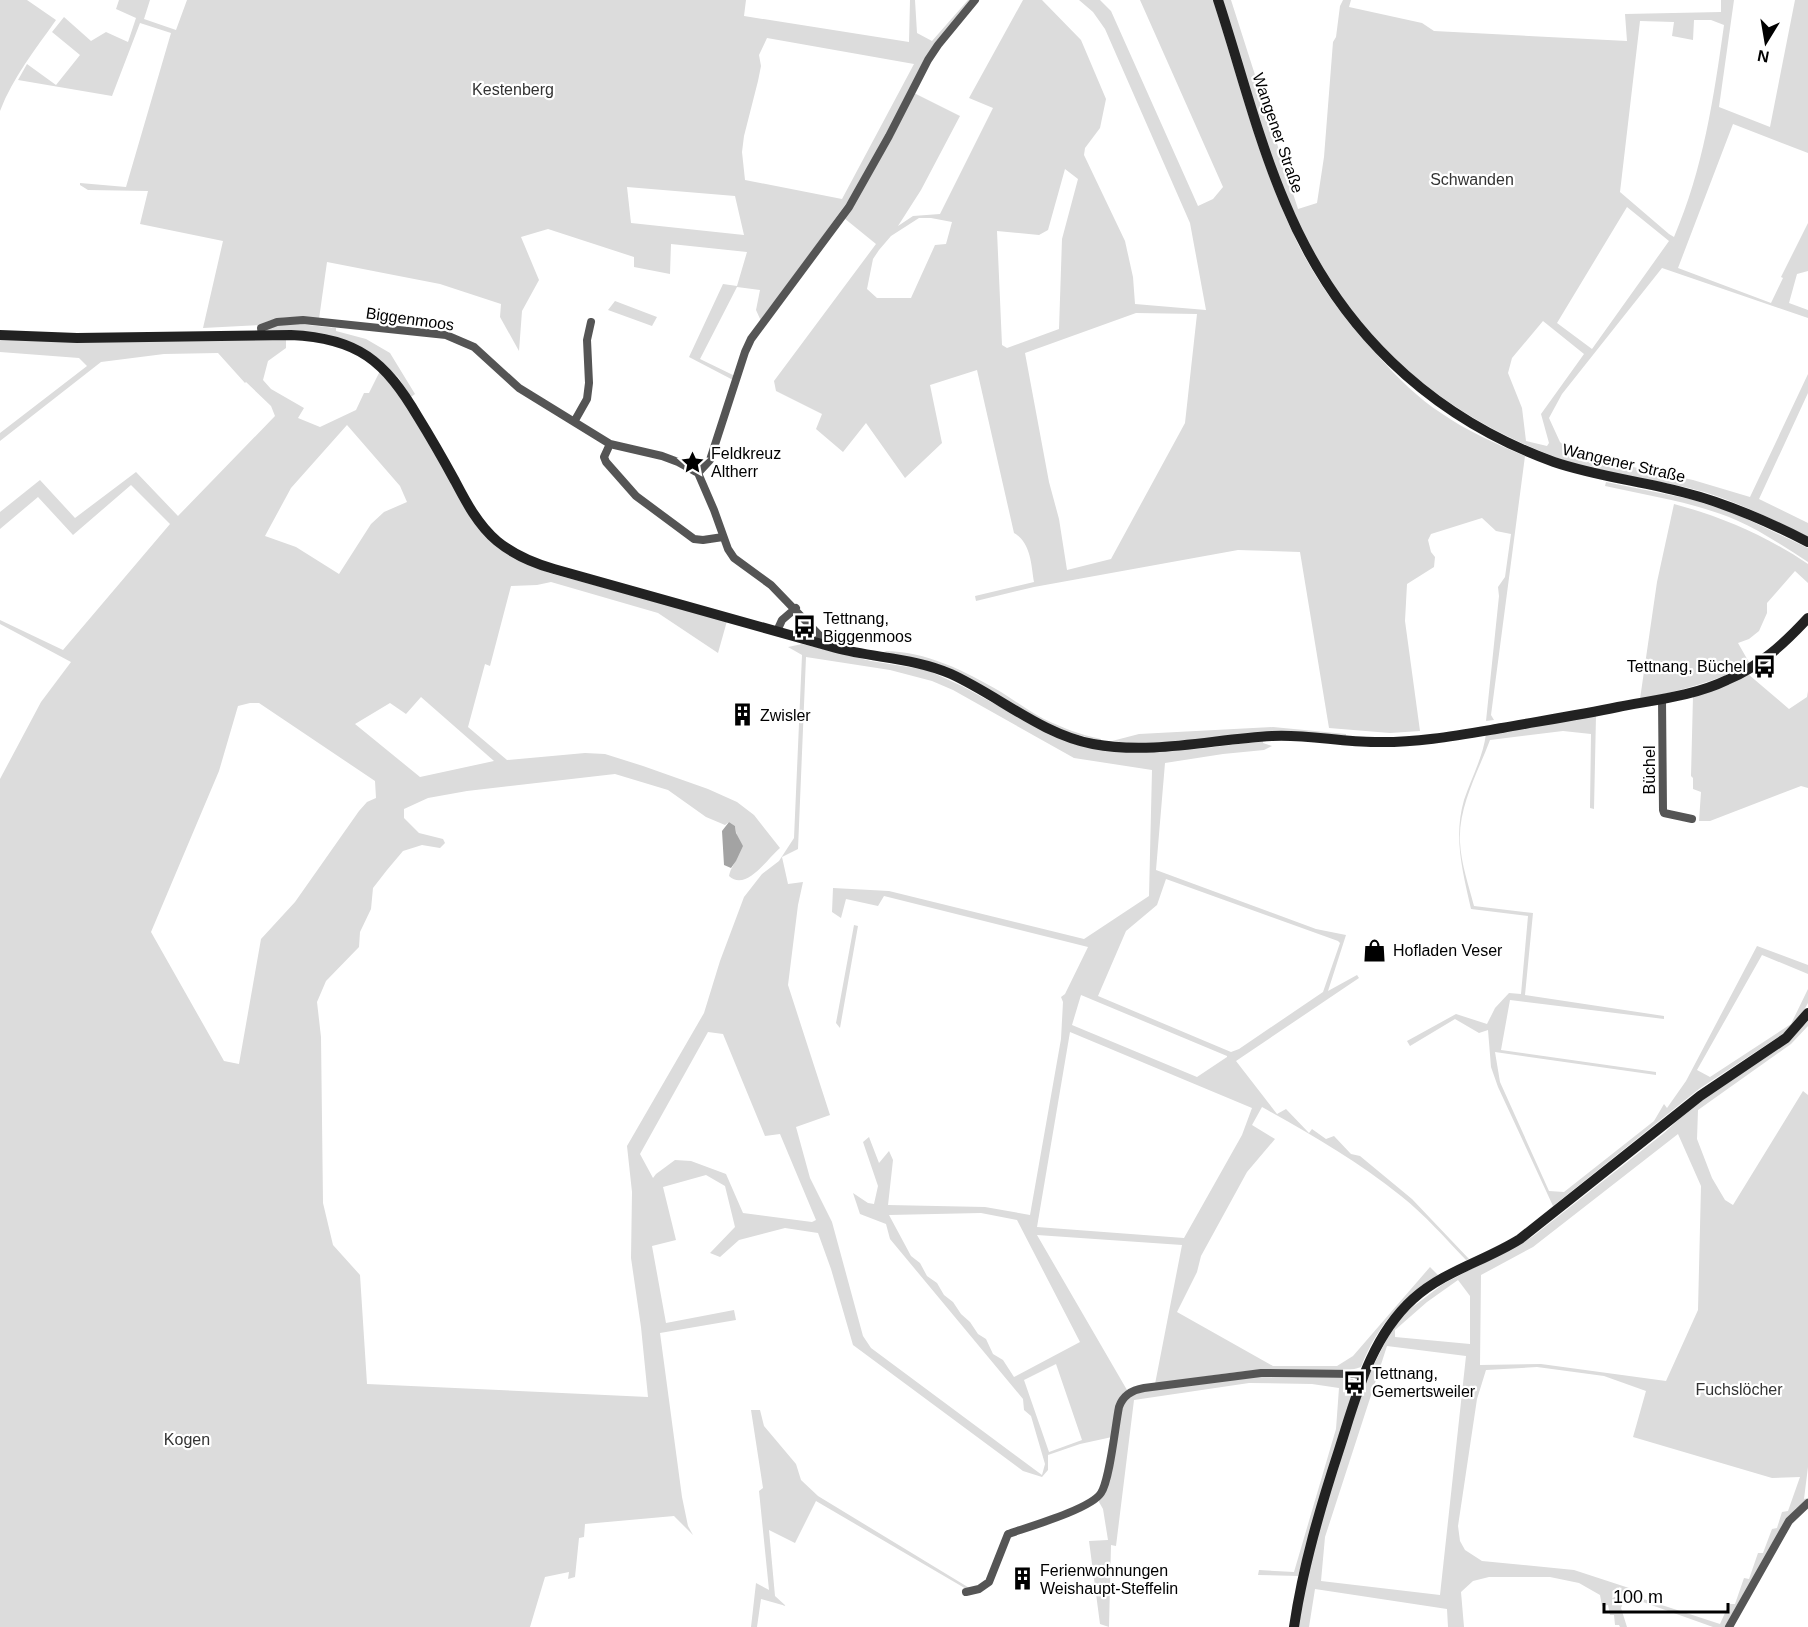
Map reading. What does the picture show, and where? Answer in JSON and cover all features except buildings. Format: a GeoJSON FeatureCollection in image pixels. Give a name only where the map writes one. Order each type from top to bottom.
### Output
{"type":"FeatureCollection","features":[{"type":"Feature","properties":{"kind":"main road","name":"Wangener Straße"},"geometry":{"type":"LineString","coordinates":[[1218,0],[1278,186],[1297,230],[1342,306],[1374,345],[1398,369],[1459,416],[1516,447],[1576,469],[1708,499],[1737,508],[1808,542]]}},
{"type":"Feature","properties":{"kind":"main road"},"geometry":{"type":"LineString","coordinates":[[0,335],[69,338],[308,336],[332,340],[359,350],[378,363],[401,389],[475,516],[490,534],[513,553],[554,569],[823,644],[865,655],[909,661],[938,669],[1059,734],[1084,742],[1110,746],[1181,746],[1276,736],[1375,742],[1417,740],[1564,718],[1706,688],[1743,672],[1778,649],[1808,618]]}},
{"type":"Feature","properties":{"kind":"main road"},"geometry":{"type":"LineString","coordinates":[[1294,1627],[1316,1521],[1364,1376],[1382,1336],[1400,1312],[1425,1289],[1453,1272],[1504,1249],[1520,1239],[1700,1096],[1786,1038],[1808,1013]]}},
{"type":"Feature","properties":{"kind":"street"},"geometry":{"type":"LineString","coordinates":[[823,644],[823,639],[796,608],[768,582],[734,558],[723,537],[698,473],[710,460],[751,339],[849,207],[928,60],[975,0]]}},
{"type":"Feature","properties":{"kind":"street","name":"Biggenmoos"},"geometry":{"type":"LineString","coordinates":[[262,335],[261,328],[269,323],[303,320],[446,334],[474,347],[519,388],[610,444],[662,456],[698,473]]}},
{"type":"Feature","properties":{"kind":"street"},"geometry":{"type":"LineString","coordinates":[[574,422],[587,399],[589,383],[587,340],[591,322]]}},
{"type":"Feature","properties":{"kind":"street"},"geometry":{"type":"LineString","coordinates":[[610,444],[604,457],[606,462],[636,496],[694,539],[723,537]]}},
{"type":"Feature","properties":{"kind":"street"},"geometry":{"type":"LineString","coordinates":[[777,631],[782,620],[796,608]]}},
{"type":"Feature","properties":{"kind":"street","name":"Büchel"},"geometry":{"type":"LineString","coordinates":[[1662,699],[1663,810],[1664,813],[1672,816],[1692,819]]}},
{"type":"Feature","properties":{"kind":"street"},"geometry":{"type":"LineString","coordinates":[[966,1592],[979,1589],[989,1582],[1008,1534],[1073,1510],[1095,1500],[1101,1493],[1119,1407],[1123,1399],[1131,1392],[1144,1388],[1261,1373],[1364,1376]]}},
{"type":"Feature","properties":{"kind":"street"},"geometry":{"type":"LineString","coordinates":[[1729,1627],[1789,1521],[1808,1503]]}},
{"type":"Feature","properties":{"kind":"green space"},"geometry":{"type":"Polygon","coordinates":[[[0,0],[27,0],[56,20],[18,75],[0,111],[0,0]]]}},
{"type":"Feature","properties":{"kind":"green space","name":"Kestenberg"},"geometry":{"type":"Polygon","coordinates":[[[119,0],[150,0],[144,19],[176,30],[187,0],[746,0],[744,16],[909,42],[910,0],[915,0],[917,33],[932,41],[968,0],[971,0],[931,51],[856,190],[761,321],[756,310],[760,290],[737,287],[700,359],[735,376],[733,380],[689,357],[723,284],[737,286],[747,252],[671,244],[670,274],[634,267],[634,257],[548,229],[521,237],[539,280],[522,311],[519,351],[500,317],[501,304],[440,284],[327,262],[319,319],[281,318],[261,325],[203,328],[223,241],[140,224],[148,191],[88,190],[80,185],[80,183],[126,187],[171,33],[140,23],[112,96],[18,80],[27,64],[56,85],[80,55],[52,32],[64,17],[91,41],[106,32],[128,42],[136,18],[116,9],[119,0]],[[767,38],[759,55],[761,66],[744,136],[742,152],[745,180],[842,199],[914,64],[767,38]],[[627,187],[631,223],[744,235],[735,196],[627,187]]]}},
{"type":"Feature","properties":{"kind":"green space"},"geometry":{"type":"Polygon","coordinates":[[[1023,0],[1042,0],[1081,40],[1106,99],[1100,128],[1085,148],[1084,155],[1125,241],[1133,277],[1135,304],[1206,310],[1190,223],[1105,29],[1093,12],[1079,0],[1100,0],[1111,11],[1198,206],[1213,199],[1223,187],[1140,0],[1213,0],[1272,185],[1306,260],[1325,290],[1368,345],[1416,394],[1461,426],[1525,456],[1491,715],[1494,720],[1486,721],[1498,587],[1505,577],[1511,534],[1496,531],[1482,518],[1431,534],[1428,540],[1435,557],[1434,567],[1407,584],[1405,621],[1420,731],[1390,733],[1329,728],[1300,552],[1238,550],[1034,587],[976,601],[975,596],[1034,582],[1027,548],[1020,537],[1014,533],[977,370],[930,385],[942,443],[905,478],[866,423],[843,452],[816,429],[822,414],[776,391],[774,381],[876,244],[844,218],[914,93],[960,116],[921,190],[898,226],[913,216],[940,214],[993,108],[969,98],[1023,0]],[[1065,169],[1048,230],[1039,235],[997,231],[1002,345],[1007,348],[1059,329],[1062,239],[1078,179],[1065,169]],[[919,218],[891,236],[873,259],[867,289],[877,298],[911,298],[935,245],[946,244],[952,222],[919,218]],[[1136,313],[1025,353],[1049,482],[1059,519],[1067,570],[1111,559],[1185,423],[1197,314],[1136,313]]]}},
{"type":"Feature","properties":{"kind":"green space","name":"Schwanden"},"geometry":{"type":"Polygon","coordinates":[[[1222,0],[1231,0],[1298,209],[1317,203],[1324,157],[1333,42],[1343,0],[1351,0],[1349,7],[1422,23],[1434,31],[1627,41],[1625,14],[1721,12],[1721,0],[1734,0],[1719,107],[1770,127],[1795,0],[1808,0],[1808,153],[1733,124],[1678,268],[1771,303],[1783,278],[1781,277],[1808,223],[1808,271],[1797,274],[1789,303],[1808,310],[1808,318],[1662,268],[1562,394],[1549,418],[1560,442],[1573,454],[1693,480],[1750,497],[1808,374],[1808,393],[1759,499],[1808,523],[1808,537],[1757,512],[1717,496],[1583,466],[1520,442],[1438,395],[1402,366],[1370,333],[1341,296],[1315,255],[1293,211],[1255,107],[1222,0]],[[1694,20],[1693,40],[1672,36],[1674,22],[1640,21],[1620,192],[1674,237],[1693,186],[1700,159],[1724,25],[1711,20],[1694,20]],[[1627,207],[1557,323],[1592,349],[1669,241],[1627,207]],[[1543,321],[1512,358],[1508,373],[1522,408],[1526,441],[1547,446],[1549,443],[1541,414],[1584,354],[1543,321]]]}},
{"type":"Feature","properties":{"kind":"green space"},"geometry":{"type":"Polygon","coordinates":[[[615,301],[657,317],[652,326],[608,310],[615,301]]]}},
{"type":"Feature","properties":{"kind":"green space"},"geometry":{"type":"Polygon","coordinates":[[[289,323],[336,328],[336,331],[366,339],[390,353],[415,394],[411,397],[398,377],[366,350],[267,332],[265,328],[289,323]]]}},
{"type":"Feature","properties":{"kind":"green space","name":"Kogen"},"geometry":{"type":"Polygon","coordinates":[[[0,338],[286,340],[286,348],[268,361],[263,380],[271,389],[304,408],[298,418],[320,427],[356,410],[364,393],[369,393],[380,371],[398,392],[428,442],[510,556],[549,573],[727,621],[718,653],[658,613],[551,582],[511,586],[490,666],[485,664],[468,727],[507,760],[585,753],[605,754],[708,789],[737,802],[754,815],[780,848],[749,877],[736,880],[729,876],[738,853],[735,826],[729,822],[725,825],[706,817],[668,790],[615,774],[467,791],[428,798],[404,809],[404,818],[419,833],[443,839],[445,843],[440,848],[422,845],[403,851],[387,870],[373,888],[371,909],[360,932],[359,947],[326,981],[317,1002],[321,1037],[323,1203],[333,1245],[360,1275],[367,1384],[648,1397],[631,1258],[632,1192],[627,1146],[704,1013],[720,961],[744,897],[762,874],[779,861],[794,838],[802,655],[788,647],[802,644],[871,661],[927,670],[962,686],[1042,730],[1159,750],[1198,749],[1263,741],[1272,746],[1264,750],[1165,763],[1156,870],[1316,929],[1346,935],[1328,991],[1357,975],[1359,978],[1236,1061],[1277,1114],[1286,1109],[1309,1133],[1312,1129],[1326,1139],[1334,1136],[1351,1154],[1360,1156],[1412,1199],[1469,1259],[1466,1260],[1435,1227],[1385,1183],[1333,1148],[1262,1107],[1252,1125],[1275,1139],[1247,1172],[1201,1256],[1197,1272],[1177,1312],[1273,1366],[1337,1366],[1353,1356],[1430,1267],[1438,1275],[1412,1294],[1392,1314],[1375,1337],[1361,1367],[1350,1370],[1312,1372],[1247,1371],[1155,1384],[1182,1245],[1037,1235],[1127,1390],[1118,1399],[1112,1437],[1080,1444],[1048,1455],[1048,1470],[1042,1477],[1023,1471],[853,1345],[818,1233],[785,1228],[739,1240],[720,1257],[710,1253],[735,1227],[725,1186],[706,1175],[663,1187],[676,1240],[652,1246],[666,1323],[734,1310],[736,1320],[660,1333],[682,1497],[688,1526],[693,1535],[674,1516],[585,1524],[584,1537],[579,1538],[575,1577],[568,1579],[569,1572],[545,1577],[530,1627],[0,1627],[0,779],[41,702],[71,662],[0,624],[0,620],[63,650],[170,524],[131,485],[73,535],[38,497],[0,529],[0,512],[40,480],[75,518],[136,472],[178,516],[275,416],[271,406],[245,383],[218,353],[164,354],[101,362],[0,441],[0,433],[87,366],[79,358],[0,352],[0,338]],[[347,425],[291,488],[265,536],[296,547],[339,574],[371,524],[384,512],[407,502],[400,486],[347,425]],[[806,657],[798,849],[782,857],[788,884],[803,882],[788,985],[830,1115],[796,1127],[810,1178],[832,1222],[863,1336],[871,1348],[1042,1475],[1045,1464],[1031,1416],[1024,1410],[1023,1399],[890,1239],[886,1224],[860,1214],[853,1193],[868,1203],[874,1204],[878,1186],[863,1142],[869,1137],[879,1163],[889,1151],[893,1160],[888,1205],[985,1207],[1030,1215],[1061,1039],[1063,1002],[1061,997],[1065,994],[1088,947],[884,896],[878,906],[846,899],[841,918],[832,912],[833,888],[889,891],[1084,939],[1149,896],[1152,770],[1074,758],[953,690],[932,681],[890,670],[806,657]],[[421,697],[406,714],[390,703],[355,724],[420,777],[494,761],[421,697]],[[259,703],[238,706],[219,771],[151,932],[224,1061],[239,1064],[261,939],[295,902],[359,811],[367,802],[376,798],[375,781],[259,703]],[[1166,879],[1157,905],[1126,931],[1098,996],[1231,1052],[1239,1049],[1323,992],[1340,943],[1166,879]],[[1081,995],[1072,1025],[1197,1077],[1227,1057],[1081,995]],[[708,1032],[640,1154],[653,1178],[675,1160],[691,1161],[726,1174],[743,1213],[812,1222],[816,1220],[780,1134],[765,1136],[723,1034],[708,1032]],[[1070,1032],[1037,1227],[1184,1238],[1242,1135],[1252,1108],[1070,1032]],[[981,1213],[889,1215],[911,1256],[920,1263],[927,1276],[937,1283],[944,1295],[953,1302],[978,1334],[986,1339],[993,1354],[1003,1360],[1014,1377],[1080,1342],[1017,1220],[981,1213]],[[1056,1364],[1024,1380],[1049,1452],[1082,1440],[1056,1364]]]}},
{"type":"Feature","properties":{"kind":"green space"},"geometry":{"type":"Polygon","coordinates":[[[1606,482],[1690,499],[1734,513],[1808,548],[1808,562],[1764,534],[1736,520],[1688,504],[1605,486],[1606,482]]]}},
{"type":"Feature","properties":{"kind":"green space"},"geometry":{"type":"Polygon","coordinates":[[[1674,504],[1744,528],[1792,554],[1808,564],[1808,583],[1795,571],[1767,603],[1767,613],[1759,631],[1749,639],[1738,643],[1750,664],[1696,685],[1640,699],[1657,582],[1674,504]]]}},
{"type":"Feature","properties":{"kind":"green space"},"geometry":{"type":"Polygon","coordinates":[[[884,651],[915,654],[945,664],[987,684],[1044,719],[1072,731],[1101,739],[1101,741],[1060,730],[994,694],[884,651]]]}},
{"type":"Feature","properties":{"kind":"green space"},"geometry":{"type":"Polygon","coordinates":[[[1748,674],[1789,709],[1807,697],[1808,691],[1808,788],[1801,786],[1710,821],[1699,821],[1701,792],[1693,789],[1691,776],[1693,696],[1748,674]]]}},
{"type":"Feature","properties":{"kind":"green space"},"geometry":{"type":"Polygon","coordinates":[[[1596,716],[1594,809],[1590,808],[1591,734],[1563,731],[1490,740],[1465,803],[1460,829],[1462,858],[1474,906],[1533,913],[1525,995],[1664,1016],[1664,1019],[1510,1000],[1501,1050],[1656,1072],[1656,1075],[1495,1052],[1500,1082],[1549,1191],[1564,1192],[1654,1121],[1664,1104],[1667,1108],[1686,1081],[1757,946],[1808,965],[1808,974],[1762,955],[1697,1070],[1710,1077],[1791,1024],[1808,989],[1808,1003],[1800,1017],[1784,1033],[1699,1089],[1553,1206],[1498,1087],[1491,1067],[1488,1030],[1479,1033],[1455,1019],[1410,1046],[1407,1041],[1456,1014],[1487,1024],[1495,1008],[1509,993],[1521,994],[1528,916],[1471,909],[1460,855],[1459,828],[1464,800],[1486,734],[1596,716]]]}},
{"type":"Feature","properties":{"kind":"green space"},"geometry":{"type":"Polygon","coordinates":[[[1273,727],[1346,734],[1346,736],[1137,744],[1112,741],[1139,734],[1273,727]]]}},
{"type":"Feature","properties":{"kind":"green space"},"geometry":{"type":"Polygon","coordinates":[[[854,925],[858,926],[840,1028],[836,1023],[854,925]]]}},
{"type":"Feature","properties":{"kind":"green space","name":"Fuchslöcher"},"geometry":{"type":"Polygon","coordinates":[[[1808,1021],[1808,1026],[1791,1044],[1698,1110],[1697,1139],[1712,1178],[1725,1200],[1733,1205],[1803,1091],[1808,1095],[1808,1467],[1804,1499],[1808,1498],[1808,1501],[1728,1627],[1713,1627],[1626,1596],[1621,1608],[1627,1627],[1620,1627],[1615,1625],[1614,1615],[1610,1615],[1608,1605],[1602,1606],[1600,1595],[1579,1583],[1550,1577],[1489,1577],[1473,1581],[1461,1592],[1464,1627],[1448,1627],[1447,1609],[1315,1589],[1309,1627],[1297,1627],[1315,1538],[1363,1386],[1392,1329],[1410,1309],[1443,1284],[1532,1237],[1664,1133],[1691,1108],[1789,1041],[1808,1021]],[[1678,1134],[1533,1247],[1481,1275],[1480,1365],[1541,1364],[1666,1381],[1698,1310],[1701,1186],[1678,1134]],[[1458,1280],[1427,1302],[1395,1330],[1395,1337],[1470,1344],[1470,1296],[1458,1280]],[[1387,1346],[1325,1537],[1321,1581],[1440,1595],[1466,1356],[1387,1346]],[[1537,1367],[1486,1370],[1477,1399],[1458,1526],[1460,1541],[1465,1550],[1482,1561],[1574,1570],[1629,1588],[1628,1594],[1720,1624],[1729,1604],[1735,1604],[1744,1578],[1749,1579],[1758,1553],[1763,1553],[1772,1529],[1777,1528],[1782,1512],[1788,1511],[1800,1477],[1772,1478],[1633,1437],[1646,1391],[1604,1376],[1537,1367]]]}},
{"type":"Feature","properties":{"kind":"green space"},"geometry":{"type":"Polygon","coordinates":[[[1257,1377],[1340,1378],[1353,1379],[1356,1384],[1298,1576],[1258,1575],[1259,1570],[1294,1572],[1336,1429],[1339,1388],[1312,1384],[1249,1383],[1134,1400],[1116,1546],[1111,1545],[1109,1627],[1100,1624],[1089,1541],[1108,1540],[1103,1509],[1099,1502],[1122,1407],[1132,1396],[1146,1391],[1257,1377]]]}},
{"type":"Feature","properties":{"kind":"green space"},"geometry":{"type":"Polygon","coordinates":[[[751,1410],[760,1410],[764,1426],[796,1464],[801,1480],[818,1496],[971,1589],[968,1590],[816,1501],[795,1543],[769,1530],[775,1596],[786,1606],[761,1599],[757,1627],[751,1627],[756,1583],[769,1590],[759,1491],[763,1488],[751,1410]]]}},
{"type":"Feature","properties":{"kind":"shaded area"},"geometry":{"type":"Polygon","coordinates":[[[729,822],[735,826],[743,846],[731,868],[724,865],[722,831],[729,822]]]}},
{"type":"Feature","properties":{"kind":"place","name":"Feldkreuz Altherr"},"geometry":{"type":"Point","coordinates":[693,462]}},
{"type":"Feature","properties":{"kind":"place","name":"Tettnang, Biggenmoos"},"geometry":{"type":"Point","coordinates":[805,627]}},
{"type":"Feature","properties":{"kind":"place","name":"Tettnang, Büchel"},"geometry":{"type":"Point","coordinates":[1764,666]}},
{"type":"Feature","properties":{"kind":"place","name":"Zwisler"},"geometry":{"type":"Point","coordinates":[742,715]}},
{"type":"Feature","properties":{"kind":"place","name":"Hofladen Veser"},"geometry":{"type":"Point","coordinates":[1375,950]}},
{"type":"Feature","properties":{"kind":"place","name":"Tettnang, Gemertsweiler"},"geometry":{"type":"Point","coordinates":[1354,1382]}},
{"type":"Feature","properties":{"kind":"place","name":"Ferienwohnungen Weishaupt-Steffelin"},"geometry":{"type":"Point","coordinates":[1022,1579]}}]}
